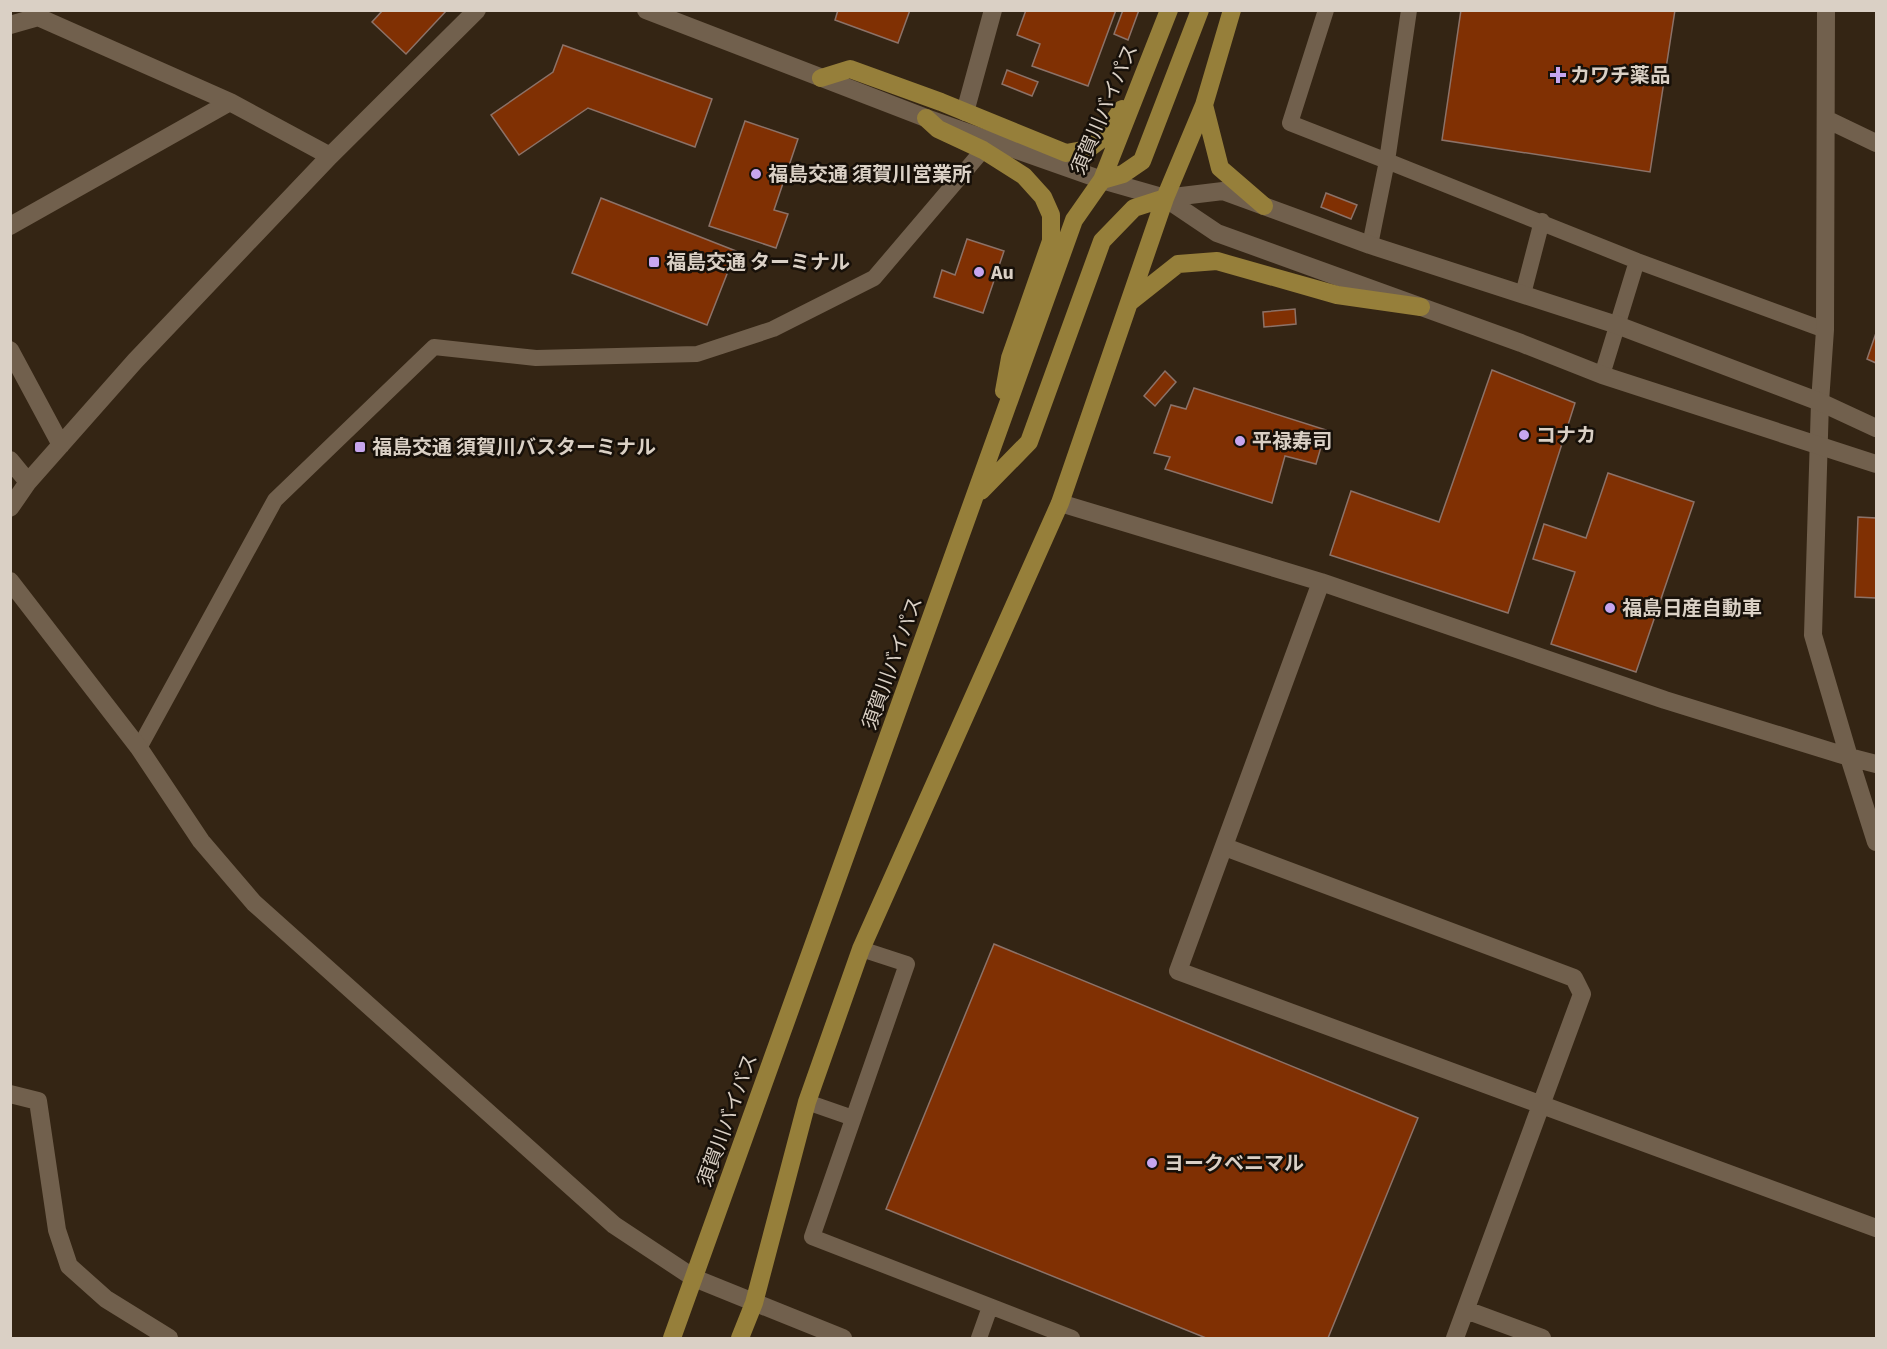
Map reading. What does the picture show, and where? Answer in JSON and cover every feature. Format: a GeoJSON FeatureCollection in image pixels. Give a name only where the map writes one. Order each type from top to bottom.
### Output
{"type":"FeatureCollection","features":[{"type":"Feature","properties":{"kind":"highway","name":"須賀川バイパス"},"geometry":{"type":"LineString","coordinates":[[672,1338],[1074,220],[1102,180],[1169,10]]}},
{"type":"Feature","properties":{"kind":"highway"},"geometry":{"type":"LineString","coordinates":[[1102,180],[1123,174],[1142,161],[1200,10]]}},
{"type":"Feature","properties":{"kind":"highway"},"geometry":{"type":"LineString","coordinates":[[740,1338],[754,1303],[807,1102],[861,949],[1060,503],[1165,198],[1203,105],[1232,10]]}},
{"type":"Feature","properties":{"kind":"highway"},"geometry":{"type":"LineString","coordinates":[[821,78],[850,69],[1023,134],[1065,153],[1088,149],[1100,140],[1138,88]]}},
{"type":"Feature","properties":{"kind":"highway"},"geometry":{"type":"LineString","coordinates":[[1203,105],[1220,168],[1264,206]]}},
{"type":"Feature","properties":{"kind":"highway"},"geometry":{"type":"LineString","coordinates":[[926,118],[938,129],[983,150],[1024,176],[1043,197],[1051,216],[1051,241],[1010,358],[995,444]]}},
{"type":"Feature","properties":{"kind":"highway"},"geometry":{"type":"LineString","coordinates":[[977,494],[1029,442],[1102,242],[1134,208],[1165,198]]}},
{"type":"Feature","properties":{"kind":"highway"},"geometry":{"type":"LineString","coordinates":[[1130,302],[1178,264],[1217,261],[1337,295],[1421,307]]}},
{"type":"Feature","properties":{"kind":"street"},"geometry":{"type":"LineString","coordinates":[[10,508],[28,482],[135,361],[330,156],[477,10]]}},
{"type":"Feature","properties":{"kind":"street"},"geometry":{"type":"LineString","coordinates":[[646,10],[926,118],[1102,180],[1165,198],[1217,232],[1602,375],[1876,464]]}},
{"type":"Feature","properties":{"kind":"street"},"geometry":{"type":"LineString","coordinates":[[965,112],[993,10]]}},
{"type":"Feature","properties":{"kind":"street"},"geometry":{"type":"LineString","coordinates":[[1826,10],[1825,330],[1820,402],[1813,635],[1848,758],[1876,842]]}},
{"type":"Feature","properties":{"kind":"street"},"geometry":{"type":"LineString","coordinates":[[10,25],[38,17],[230,102],[330,156]]}},
{"type":"Feature","properties":{"kind":"street"},"geometry":{"type":"LineString","coordinates":[[10,226],[230,102]]}},
{"type":"Feature","properties":{"kind":"street"},"geometry":{"type":"LineString","coordinates":[[1826,119],[1876,143]]}},
{"type":"Feature","properties":{"kind":"street"},"geometry":{"type":"LineString","coordinates":[[1165,198],[1222,191],[1370,244],[1617,326],[1820,402],[1876,428]]}},
{"type":"Feature","properties":{"kind":"street"},"geometry":{"type":"LineString","coordinates":[[10,350],[61,445]]}},
{"type":"Feature","properties":{"kind":"street"},"geometry":{"type":"LineString","coordinates":[[10,460],[28,482]]}},
{"type":"Feature","properties":{"kind":"street"},"geometry":{"type":"LineString","coordinates":[[1060,503],[1322,582],[1665,700],[1848,758],[1876,764]]}},
{"type":"Feature","properties":{"kind":"street"},"geometry":{"type":"LineString","coordinates":[[10,581],[139,748],[201,841],[254,903],[614,1225],[694,1278],[843,1338]]}},
{"type":"Feature","properties":{"kind":"street"},"geometry":{"type":"LineString","coordinates":[[1322,582],[1178,971],[1876,1228]]}},
{"type":"Feature","properties":{"kind":"street"},"geometry":{"type":"LineString","coordinates":[[1225,847],[1574,978],[1582,994],[1455,1338]]}},
{"type":"Feature","properties":{"kind":"street"},"geometry":{"type":"LineString","coordinates":[[10,1094],[38,1101],[57,1230],[69,1266],[106,1299],[169,1338]]}},
{"type":"Feature","properties":{"kind":"street"},"geometry":{"type":"LineString","coordinates":[[1466,1310],[1542,1338]]}},
{"type":"Feature","properties":{"kind":"lane"},"geometry":{"type":"LineString","coordinates":[[1326,10],[1290,123],[1542,221],[1637,261],[1825,330]]}},
{"type":"Feature","properties":{"kind":"lane"},"geometry":{"type":"LineString","coordinates":[[1370,244],[1387,160],[1409,10]]}},
{"type":"Feature","properties":{"kind":"lane"},"geometry":{"type":"LineString","coordinates":[[139,748],[275,500],[434,347],[536,358],[697,354],[773,329],[874,278],[983,150]]}},
{"type":"Feature","properties":{"kind":"lane"},"geometry":{"type":"LineString","coordinates":[[1522,294],[1542,221]]}},
{"type":"Feature","properties":{"kind":"lane"},"geometry":{"type":"LineString","coordinates":[[1602,375],[1637,261]]}},
{"type":"Feature","properties":{"kind":"lane"},"geometry":{"type":"LineString","coordinates":[[861,949],[907,964],[812,1237],[1072,1338]]}},
{"type":"Feature","properties":{"kind":"lane"},"geometry":{"type":"LineString","coordinates":[[807,1102],[853,1118]]}},
{"type":"Feature","properties":{"kind":"lane"},"geometry":{"type":"LineString","coordinates":[[979,1338],[990,1307]]}},
{"type":"Feature","properties":{"kind":"building"},"geometry":{"type":"Polygon","coordinates":[[[383,10],[447,10],[406,54],[372,22],[383,10]]]}},
{"type":"Feature","properties":{"kind":"building"},"geometry":{"type":"Polygon","coordinates":[[[838,10],[910,10],[898,43],[835,20],[838,10]]]}},
{"type":"Feature","properties":{"kind":"building"},"geometry":{"type":"Polygon","coordinates":[[[1026,10],[1116,10],[1088,86],[1032,66],[1040,44],[1017,35],[1026,10]]]}},
{"type":"Feature","properties":{"kind":"building"},"geometry":{"type":"Polygon","coordinates":[[[1123,10],[1139,10],[1128,40],[1114,34],[1123,10]]]}},
{"type":"Feature","properties":{"kind":"building","name":"カワチ薬品"},"geometry":{"type":"Polygon","coordinates":[[[1461,10],[1675,10],[1650,172],[1442,140],[1461,10]]]}},
{"type":"Feature","properties":{"kind":"building"},"geometry":{"type":"Polygon","coordinates":[[[563,45],[712,99],[695,147],[588,108],[519,155],[491,115],[553,72],[563,45]]]}},
{"type":"Feature","properties":{"kind":"building"},"geometry":{"type":"Polygon","coordinates":[[[1007,70],[1038,82],[1032,96],[1002,84],[1007,70]]]}},
{"type":"Feature","properties":{"kind":"building","name":"福島交通 須賀川営業所"},"geometry":{"type":"Polygon","coordinates":[[[745,121],[798,139],[774,210],[788,214],[776,248],[709,226],[745,121]]]}},
{"type":"Feature","properties":{"kind":"building"},"geometry":{"type":"Polygon","coordinates":[[[1326,193],[1357,205],[1351,219],[1321,207],[1326,193]]]}},
{"type":"Feature","properties":{"kind":"building","name":"福島交通 ターミナル"},"geometry":{"type":"Polygon","coordinates":[[[601,198],[736,251],[707,325],[572,273],[601,198]]]}},
{"type":"Feature","properties":{"kind":"building"},"geometry":{"type":"Polygon","coordinates":[[[967,239],[1004,251],[983,313],[934,297],[942,270],[955,275],[967,239]]]}},
{"type":"Feature","properties":{"kind":"building"},"geometry":{"type":"Polygon","coordinates":[[[1295,309],[1296,324],[1264,327],[1263,312],[1295,309]]]}},
{"type":"Feature","properties":{"kind":"building"},"geometry":{"type":"Polygon","coordinates":[[[1876,333],[1876,363],[1867,359],[1876,333]]]}},
{"type":"Feature","properties":{"kind":"building"},"geometry":{"type":"Polygon","coordinates":[[[1492,370],[1575,403],[1508,613],[1330,555],[1351,491],[1439,522],[1492,370]]]}},
{"type":"Feature","properties":{"kind":"building"},"geometry":{"type":"Polygon","coordinates":[[[1165,371],[1176,382],[1155,406],[1144,396],[1165,371]]]}},
{"type":"Feature","properties":{"kind":"building","name":"平禄寿司"},"geometry":{"type":"Polygon","coordinates":[[[1194,388],[1326,430],[1316,464],[1285,456],[1272,503],[1165,469],[1170,457],[1154,453],[1171,405],[1186,409],[1194,388]]]}},
{"type":"Feature","properties":{"kind":"building","name":"福島日産自動車"},"geometry":{"type":"Polygon","coordinates":[[[1608,473],[1694,502],[1636,672],[1551,644],[1575,572],[1533,559],[1544,524],[1586,538],[1608,473]]]}},
{"type":"Feature","properties":{"kind":"building"},"geometry":{"type":"Polygon","coordinates":[[[1858,517],[1876,518],[1876,598],[1855,597],[1858,517]]]}},
{"type":"Feature","properties":{"kind":"building","name":"ヨークベニマル"},"geometry":{"type":"Polygon","coordinates":[[[994,944],[1418,1118],[1328,1338],[1206,1338],[886,1209],[994,944]]]}},
{"type":"Feature","properties":{"kind":"place","name":"カワチ薬品"},"geometry":{"type":"Point","coordinates":[1558,75]}},
{"type":"Feature","properties":{"kind":"place","name":"福島交通 須賀川営業所"},"geometry":{"type":"Point","coordinates":[756,174]}},
{"type":"Feature","properties":{"kind":"place","name":"福島交通 ターミナル"},"geometry":{"type":"Point","coordinates":[654,262]}},
{"type":"Feature","properties":{"kind":"place","name":"Au"},"geometry":{"type":"Point","coordinates":[979,272]}},
{"type":"Feature","properties":{"kind":"place","name":"コナカ"},"geometry":{"type":"Point","coordinates":[1524,435]}},
{"type":"Feature","properties":{"kind":"place","name":"平禄寿司"},"geometry":{"type":"Point","coordinates":[1240,441]}},
{"type":"Feature","properties":{"kind":"place","name":"福島交通 須賀川バスターミナル"},"geometry":{"type":"Point","coordinates":[360,447]}},
{"type":"Feature","properties":{"kind":"place","name":"福島日産自動車"},"geometry":{"type":"Point","coordinates":[1610,608]}},
{"type":"Feature","properties":{"kind":"place","name":"ヨークベニマル"},"geometry":{"type":"Point","coordinates":[1152,1163]}}]}
